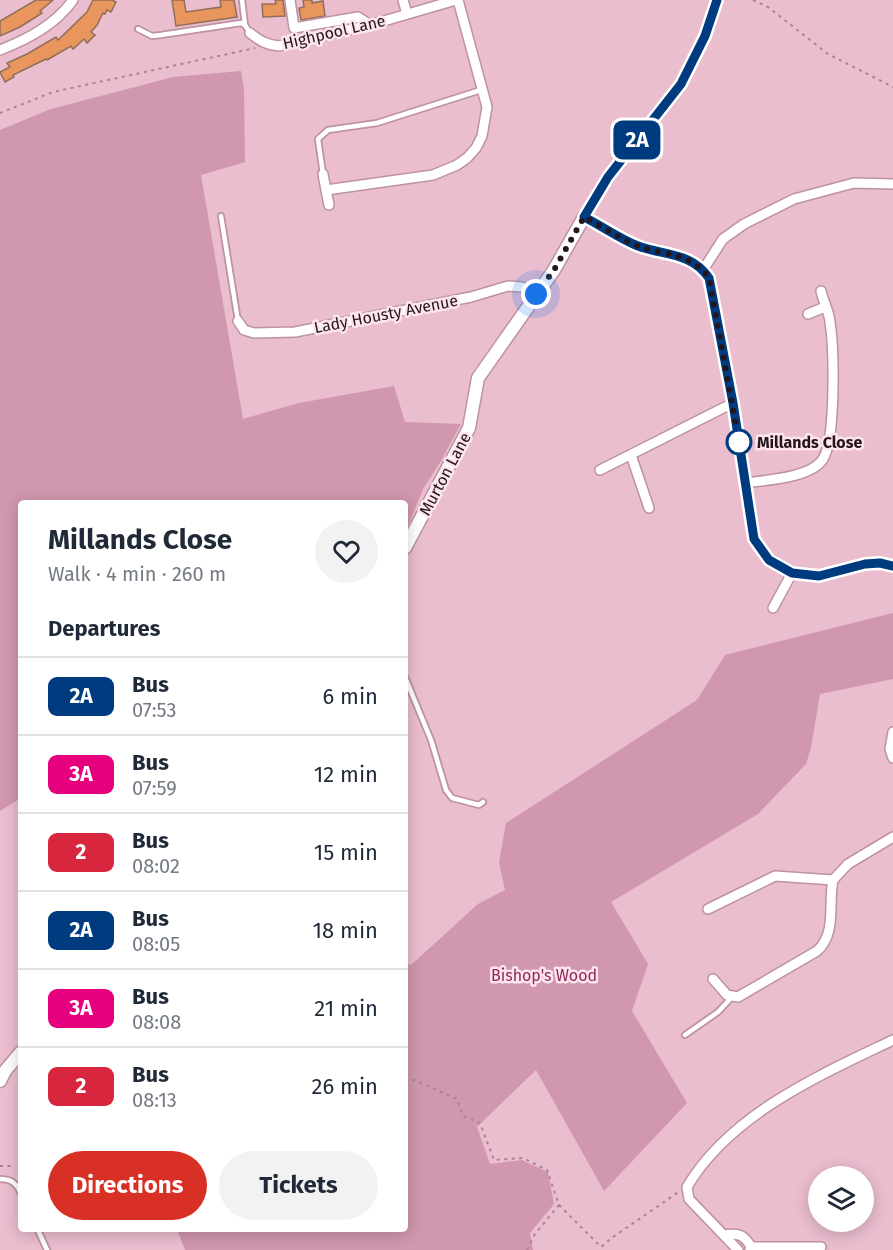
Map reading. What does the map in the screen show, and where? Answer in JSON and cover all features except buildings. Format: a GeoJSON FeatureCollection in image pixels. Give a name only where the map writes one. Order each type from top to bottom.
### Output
{"type":"FeatureCollection","features":[{"type":"Feature","properties":{"kind":"street"},"geometry":{"type":"LineString","coordinates":[[0,50],[18,43],[51,24],[73,0]]}},
{"type":"Feature","properties":{"kind":"street"},"geometry":{"type":"LineString","coordinates":[[291,0],[296,42]]}},
{"type":"Feature","properties":{"kind":"street"},"geometry":{"type":"LineString","coordinates":[[403,0],[407,15]]}},
{"type":"Feature","properties":{"kind":"street"},"geometry":{"type":"LineString","coordinates":[[326,190],[433,175],[457,165],[471,153],[482,136],[488,107],[457,0]]}},
{"type":"Feature","properties":{"kind":"street","name":"Highpool Lane"},"geometry":{"type":"LineString","coordinates":[[247,29],[259,41],[279,46],[407,15],[457,0]]}},
{"type":"Feature","properties":{"kind":"street","name":"Murton Lane"},"geometry":{"type":"LineString","coordinates":[[408,542],[469,428],[478,378],[554,270],[604,182],[681,84],[705,36],[717,0]]}},
{"type":"Feature","properties":{"kind":"street"},"geometry":{"type":"LineString","coordinates":[[294,28],[358,17],[370,24]]}},
{"type":"Feature","properties":{"kind":"street"},"geometry":{"type":"LineString","coordinates":[[323,174],[329,204]]}},
{"type":"Feature","properties":{"kind":"street"},"geometry":{"type":"LineString","coordinates":[[704,270],[723,239],[744,224],[794,199],[854,183],[893,184]]}},
{"type":"Feature","properties":{"kind":"street"},"geometry":{"type":"LineString","coordinates":[[584,217],[638,246],[691,260],[704,270],[709,278],[733,403],[754,539],[769,560],[792,573],[819,576],[865,564],[880,563],[893,566]]}},
{"type":"Feature","properties":{"kind":"street","name":"Lady Housty Avenue"},"geometry":{"type":"LineString","coordinates":[[238,321],[244,330],[254,333],[295,332],[471,297],[508,286],[522,287],[536,294]]}},
{"type":"Feature","properties":{"kind":"street"},"geometry":{"type":"LineString","coordinates":[[745,483],[803,474],[823,460],[831,429],[830,320],[820,291]]}},
{"type":"Feature","properties":{"kind":"street"},"geometry":{"type":"LineString","coordinates":[[808,314],[825,307]]}},
{"type":"Feature","properties":{"kind":"street"},"geometry":{"type":"LineString","coordinates":[[600,470],[733,403]]}},
{"type":"Feature","properties":{"kind":"street"},"geometry":{"type":"LineString","coordinates":[[631,455],[649,508]]}},
{"type":"Feature","properties":{"kind":"street"},"geometry":{"type":"LineString","coordinates":[[773,608],[792,573]]}},
{"type":"Feature","properties":{"kind":"street"},"geometry":{"type":"LineString","coordinates":[[893,732],[890,749],[893,758]]}},
{"type":"Feature","properties":{"kind":"street"},"geometry":{"type":"LineString","coordinates":[[713,979],[727,995],[732,997],[743,994],[822,946],[829,932],[833,880],[848,864],[893,837]]}},
{"type":"Feature","properties":{"kind":"street"},"geometry":{"type":"LineString","coordinates":[[708,909],[775,876],[833,880]]}},
{"type":"Feature","properties":{"kind":"street"},"geometry":{"type":"LineString","coordinates":[[738,1250],[689,1199],[687,1186],[713,1150],[760,1112],[818,1076],[893,1040]]}},
{"type":"Feature","properties":{"kind":"street"},"geometry":{"type":"LineString","coordinates":[[0,1081],[18,1056]]}},
{"type":"Feature","properties":{"kind":"street"},"geometry":{"type":"LineString","coordinates":[[724,1235],[738,1233],[746,1238],[751,1248],[821,1247]]}},
{"type":"Feature","properties":{"kind":"lane"},"geometry":{"type":"LineString","coordinates":[[242,0],[247,29]]}},
{"type":"Feature","properties":{"kind":"lane"},"geometry":{"type":"LineString","coordinates":[[138,29],[152,36],[241,23],[247,29]]}},
{"type":"Feature","properties":{"kind":"lane"},"geometry":{"type":"LineString","coordinates":[[323,174],[318,139],[328,130],[377,123],[484,89]]}},
{"type":"Feature","properties":{"kind":"lane"},"geometry":{"type":"LineString","coordinates":[[221,216],[238,321]]}},
{"type":"Feature","properties":{"kind":"lane"},"geometry":{"type":"LineString","coordinates":[[408,684],[431,740],[446,790],[452,798],[479,805],[483,802]]}},
{"type":"Feature","properties":{"kind":"lane"},"geometry":{"type":"LineString","coordinates":[[685,1035],[718,1012],[732,997]]}},
{"type":"Feature","properties":{"kind":"lane"},"geometry":{"type":"LineString","coordinates":[[0,1179],[12,1181],[18,1187]]}},
{"type":"Feature","properties":{"kind":"lane"},"geometry":{"type":"LineString","coordinates":[[39,1232],[47,1250]]}},
{"type":"Feature","properties":{"kind":"path"},"geometry":{"type":"LineString","coordinates":[[753,0],[768,7],[828,54],[893,87]]}},
{"type":"Feature","properties":{"kind":"path"},"geometry":{"type":"LineString","coordinates":[[0,113],[52,92],[268,45]]}},
{"type":"Feature","properties":{"kind":"path"},"geometry":{"type":"LineString","coordinates":[[408,1081],[415,1080],[457,1099],[463,1116],[480,1123],[494,1160],[523,1158],[547,1170],[559,1205],[601,1247],[687,1186]]}},
{"type":"Feature","properties":{"kind":"path"},"geometry":{"type":"LineString","coordinates":[[0,1166],[12,1166]]}},
{"type":"Feature","properties":{"kind":"path"},"geometry":{"type":"LineString","coordinates":[[527,1250],[535,1234],[559,1205]]}},
{"type":"Feature","properties":{"kind":"green space"},"geometry":{"type":"Polygon","coordinates":[[[241,71],[244,90],[245,162],[201,175],[243,419],[299,403],[394,386],[405,422],[461,424],[423,489],[408,526],[408,500],[18,500],[18,800],[0,811],[0,130],[51,109],[173,77],[241,71]]]}},
{"type":"Feature","properties":{"kind":"green space","name":"Bishop's Wood"},"geometry":{"type":"Polygon","coordinates":[[[893,613],[893,679],[820,694],[806,764],[758,814],[611,902],[648,964],[632,1011],[687,1103],[604,1191],[536,1070],[477,1127],[490,1164],[522,1160],[548,1172],[554,1204],[530,1233],[533,1250],[185,1250],[178,1232],[408,1232],[408,964],[411,965],[478,904],[505,890],[499,862],[506,823],[697,700],[725,655],[893,613]]]}},
{"type":"Feature","properties":{"kind":"bus line","name":"2A"},"geometry":{"type":"LineString","coordinates":[[717,0],[705,36],[681,84],[608,177],[584,217],[638,246],[691,260],[704,270],[709,278],[733,403],[754,539],[769,560],[792,573],[819,576],[865,564],[880,563],[893,566]]}},
{"type":"Feature","properties":{"kind":"place","name":"Millands Close"},"geometry":{"type":"Point","coordinates":[739,442]}},
{"type":"Feature","properties":{"kind":"route"},"geometry":{"type":"LineString","coordinates":[[536,294],[554,270],[584,217],[638,246],[691,260],[704,270],[709,278],[739,442]]}}]}
